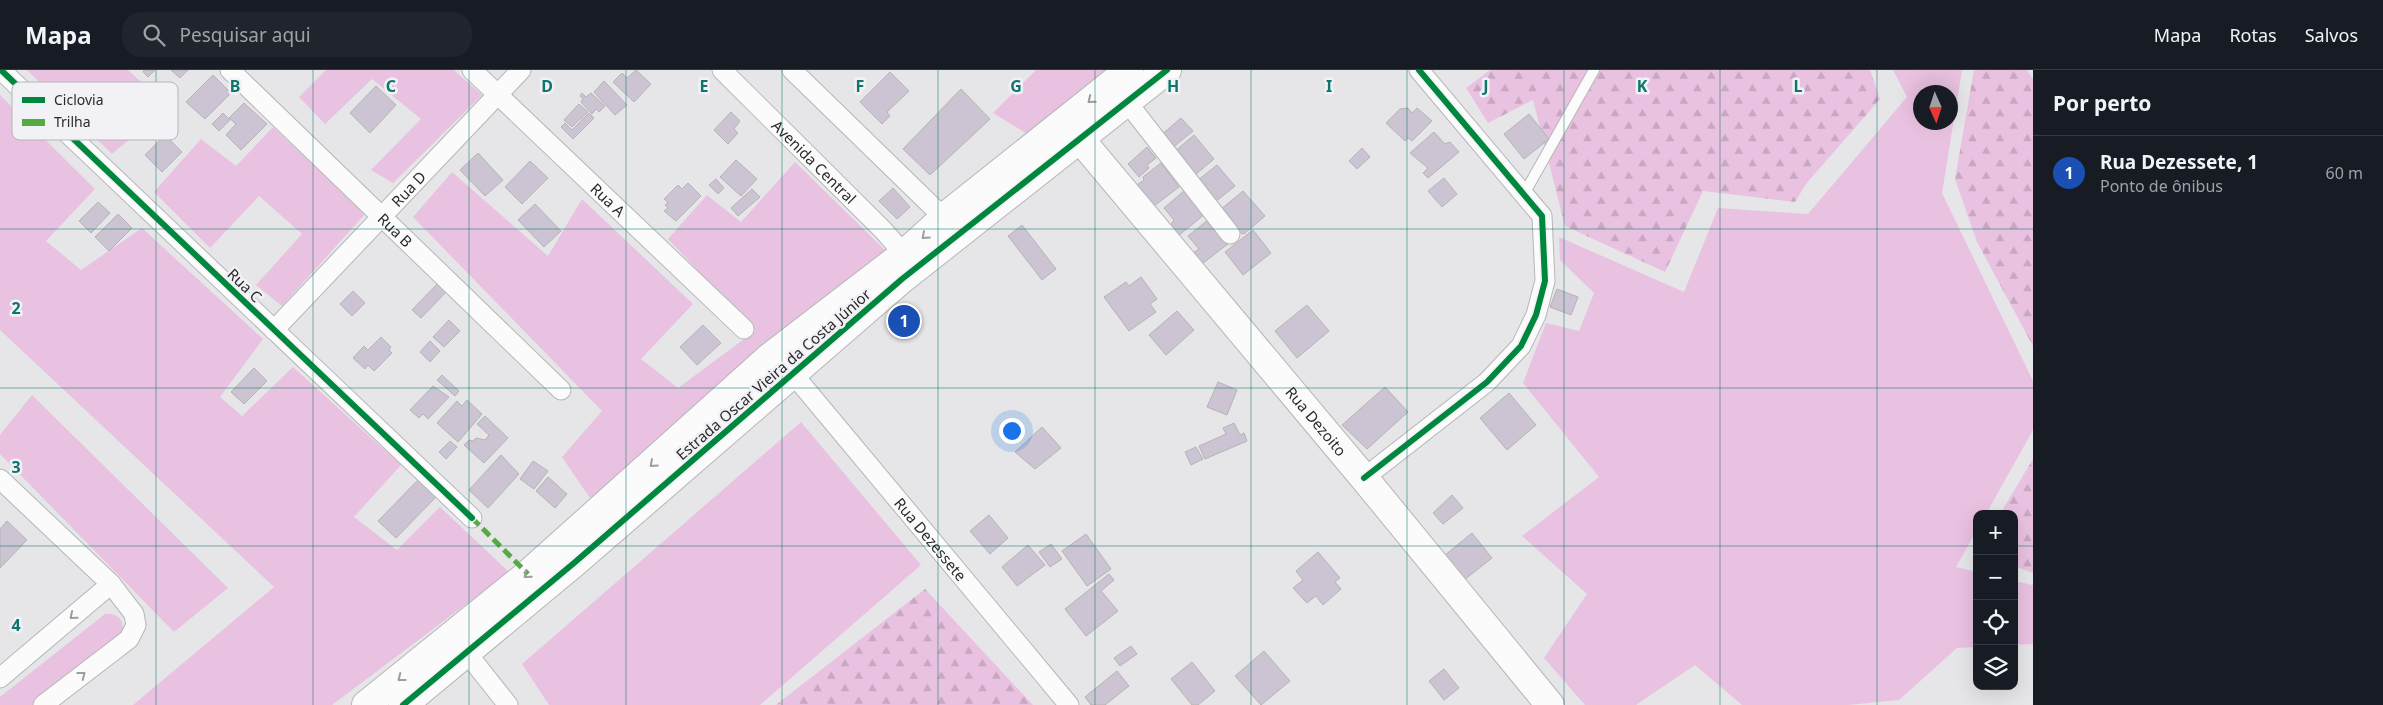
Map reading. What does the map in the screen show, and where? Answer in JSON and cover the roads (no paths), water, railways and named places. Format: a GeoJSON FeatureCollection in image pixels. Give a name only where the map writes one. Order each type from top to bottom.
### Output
{"type":"FeatureCollection","features":[{"type":"Feature","properties":{"kind":"main road","name":"Estrada Oscar Vieira da Costa Júnior"},"geometry":{"type":"LineString","coordinates":[[366,705],[528,574],[770,357],[904,254],[947,215],[1130,70]]}},
{"type":"Feature","properties":{"kind":"main road","name":"Estrada Oscar Vieira da Costa Júnior"},"geometry":{"type":"LineString","coordinates":[[403,705],[574,564],[916,268],[1167,70]]}},
{"type":"Feature","properties":{"kind":"main road","name":"Rua Dezoito"},"geometry":{"type":"LineString","coordinates":[[1080,139],[1364,478],[1550,705]]}},
{"type":"Feature","properties":{"kind":"street","name":"Rua C"},"geometry":{"type":"LineString","coordinates":[[1,70],[14,82]]}},
{"type":"Feature","properties":{"kind":"street","name":"Rua B"},"geometry":{"type":"LineString","coordinates":[[230,70],[561,390]]}},
{"type":"Feature","properties":{"kind":"street","name":"Rua A"},"geometry":{"type":"LineString","coordinates":[[472,70],[744,329]]}},
{"type":"Feature","properties":{"kind":"street","name":"Rua D"},"geometry":{"type":"LineString","coordinates":[[274,330],[521,70]]}},
{"type":"Feature","properties":{"kind":"street","name":"Avenida Central"},"geometry":{"type":"LineString","coordinates":[[722,70],[883,230],[904,254]]}},
{"type":"Feature","properties":{"kind":"street"},"geometry":{"type":"LineString","coordinates":[[792,70],[936,210],[947,215]]}},
{"type":"Feature","properties":{"kind":"street"},"geometry":{"type":"LineString","coordinates":[[1364,478],[1487,382],[1521,346],[1536,315],[1545,281],[1545,246],[1542,216],[1419,70]]}},
{"type":"Feature","properties":{"kind":"street"},"geometry":{"type":"LineString","coordinates":[[1127,102],[1146,129],[1230,234]]}},
{"type":"Feature","properties":{"kind":"street","name":"Rua C"},"geometry":{"type":"LineString","coordinates":[[74,140],[472,518]]}},
{"type":"Feature","properties":{"kind":"street","name":"Rua Dezessete"},"geometry":{"type":"LineString","coordinates":[[793,374],[1069,705]]}},
{"type":"Feature","properties":{"kind":"street"},"geometry":{"type":"LineString","coordinates":[[0,479],[111,584],[134,614],[136,625],[129,639],[43,705]]}},
{"type":"Feature","properties":{"kind":"street"},"geometry":{"type":"LineString","coordinates":[[0,678],[111,584]]}},
{"type":"Feature","properties":{"kind":"street"},"geometry":{"type":"LineString","coordinates":[[466,652],[508,705]]}},
{"type":"Feature","properties":{"kind":"lane"},"geometry":{"type":"LineString","coordinates":[[1524,194],[1594,70]]}},
{"type":"Feature","properties":{"kind":"place","name":"Rua Dezessete, 1"},"geometry":{"type":"Point","coordinates":[904,321]}}]}
